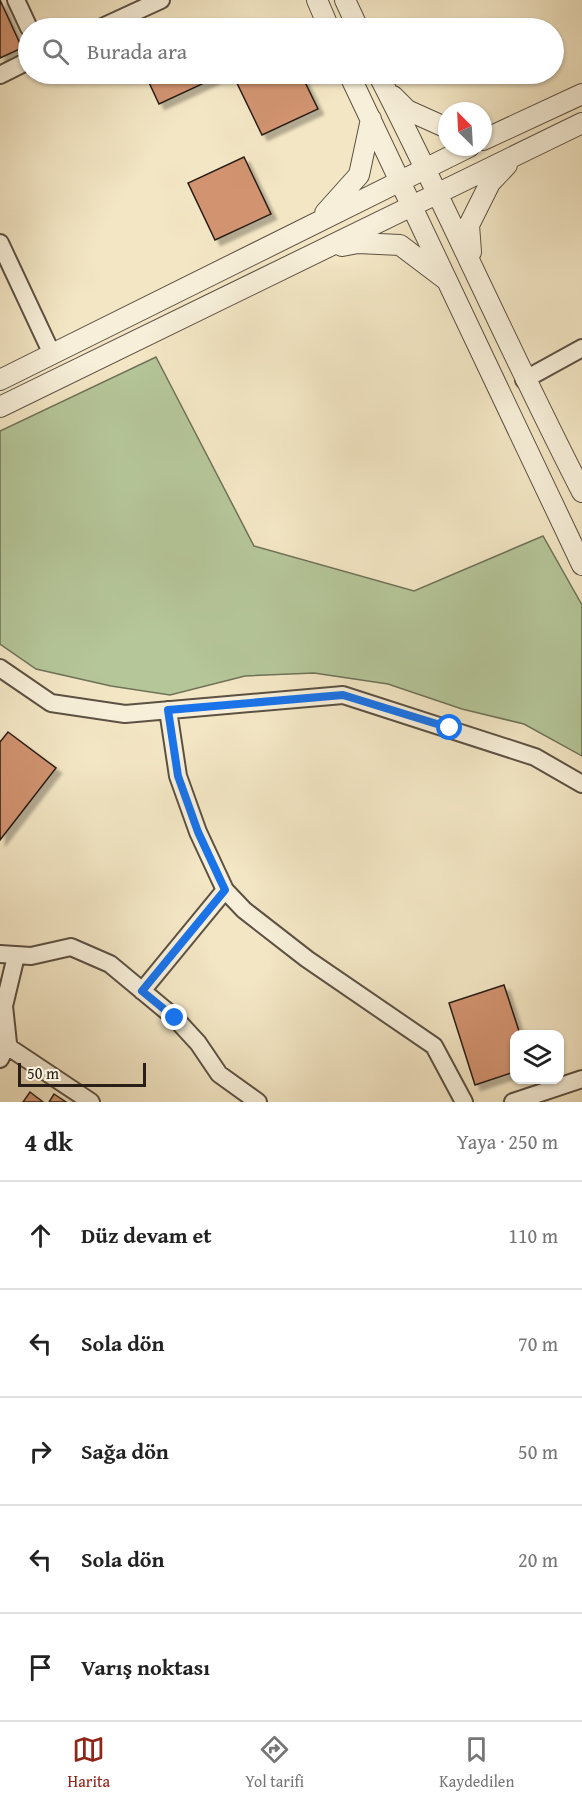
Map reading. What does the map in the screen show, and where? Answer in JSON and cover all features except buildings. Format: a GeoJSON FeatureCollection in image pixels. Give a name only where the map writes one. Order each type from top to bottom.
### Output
{"type":"FeatureCollection","features":[{"type":"Feature","properties":{"kind":"street"},"geometry":{"type":"LineString","coordinates":[[16,0],[24,18]]}},
{"type":"Feature","properties":{"kind":"street"},"geometry":{"type":"LineString","coordinates":[[122,18],[161,0]]}},
{"type":"Feature","properties":{"kind":"street"},"geometry":{"type":"LineString","coordinates":[[317,0],[325,18]]}},
{"type":"Feature","properties":{"kind":"street"},"geometry":{"type":"LineString","coordinates":[[345,0],[353,18]]}},
{"type":"Feature","properties":{"kind":"street"},"geometry":{"type":"LineString","coordinates":[[0,75],[18,67]]}},
{"type":"Feature","properties":{"kind":"street"},"geometry":{"type":"LineString","coordinates":[[354,84],[582,565]]}},
{"type":"Feature","properties":{"kind":"street"},"geometry":{"type":"LineString","coordinates":[[383,84],[439,194],[524,380],[582,492]]}},
{"type":"Feature","properties":{"kind":"street"},"geometry":{"type":"LineString","coordinates":[[384,84],[407,110],[438,124]]}},
{"type":"Feature","properties":{"kind":"street"},"geometry":{"type":"LineString","coordinates":[[492,136],[582,94]]}},
{"type":"Feature","properties":{"kind":"street"},"geometry":{"type":"LineString","coordinates":[[318,221],[359,176],[371,119]]}},
{"type":"Feature","properties":{"kind":"street"},"geometry":{"type":"LineString","coordinates":[[0,407],[582,123]]}},
{"type":"Feature","properties":{"kind":"street"},"geometry":{"type":"LineString","coordinates":[[492,128],[511,127]]}},
{"type":"Feature","properties":{"kind":"street"},"geometry":{"type":"LineString","coordinates":[[0,380],[450,156]]}},
{"type":"Feature","properties":{"kind":"street"},"geometry":{"type":"LineString","coordinates":[[472,267],[469,225],[490,183],[516,156]]}},
{"type":"Feature","properties":{"kind":"street"},"geometry":{"type":"LineString","coordinates":[[0,243],[52,354]]}},
{"type":"Feature","properties":{"kind":"street"},"geometry":{"type":"LineString","coordinates":[[324,250],[358,243],[400,245],[448,281]]}},
{"type":"Feature","properties":{"kind":"street"},"geometry":{"type":"LineString","coordinates":[[524,380],[582,348]]}},
{"type":"Feature","properties":{"kind":"street"},"geometry":{"type":"LineString","coordinates":[[0,668],[51,704],[125,714],[343,695],[535,757],[582,784]]}},
{"type":"Feature","properties":{"kind":"street"},"geometry":{"type":"LineString","coordinates":[[168,710],[178,776],[198,832],[225,890],[244,910],[307,959],[434,1046],[464,1102]]}},
{"type":"Feature","properties":{"kind":"street"},"geometry":{"type":"LineString","coordinates":[[142,991],[225,890]]}},
{"type":"Feature","properties":{"kind":"street"},"geometry":{"type":"LineString","coordinates":[[92,1102],[3,1052],[8,955],[31,956],[71,947],[110,964],[175,1018],[198,1043],[219,1074],[258,1102]]}},
{"type":"Feature","properties":{"kind":"street"},"geometry":{"type":"LineString","coordinates":[[513,1102],[582,1079]]}},
{"type":"Feature","properties":{"kind":"green space"},"geometry":{"type":"Polygon","coordinates":[[[156,357],[254,546],[414,591],[543,536],[582,605],[582,756],[524,724],[462,709],[388,684],[314,673],[245,676],[170,695],[111,686],[36,669],[0,644],[0,431],[156,357]]]}},
{"type":"Feature","properties":{"kind":"route"},"geometry":{"type":"LineString","coordinates":[[175,1018],[142,991],[225,890],[198,832],[178,776],[168,710],[343,695],[450,728]]}}]}
